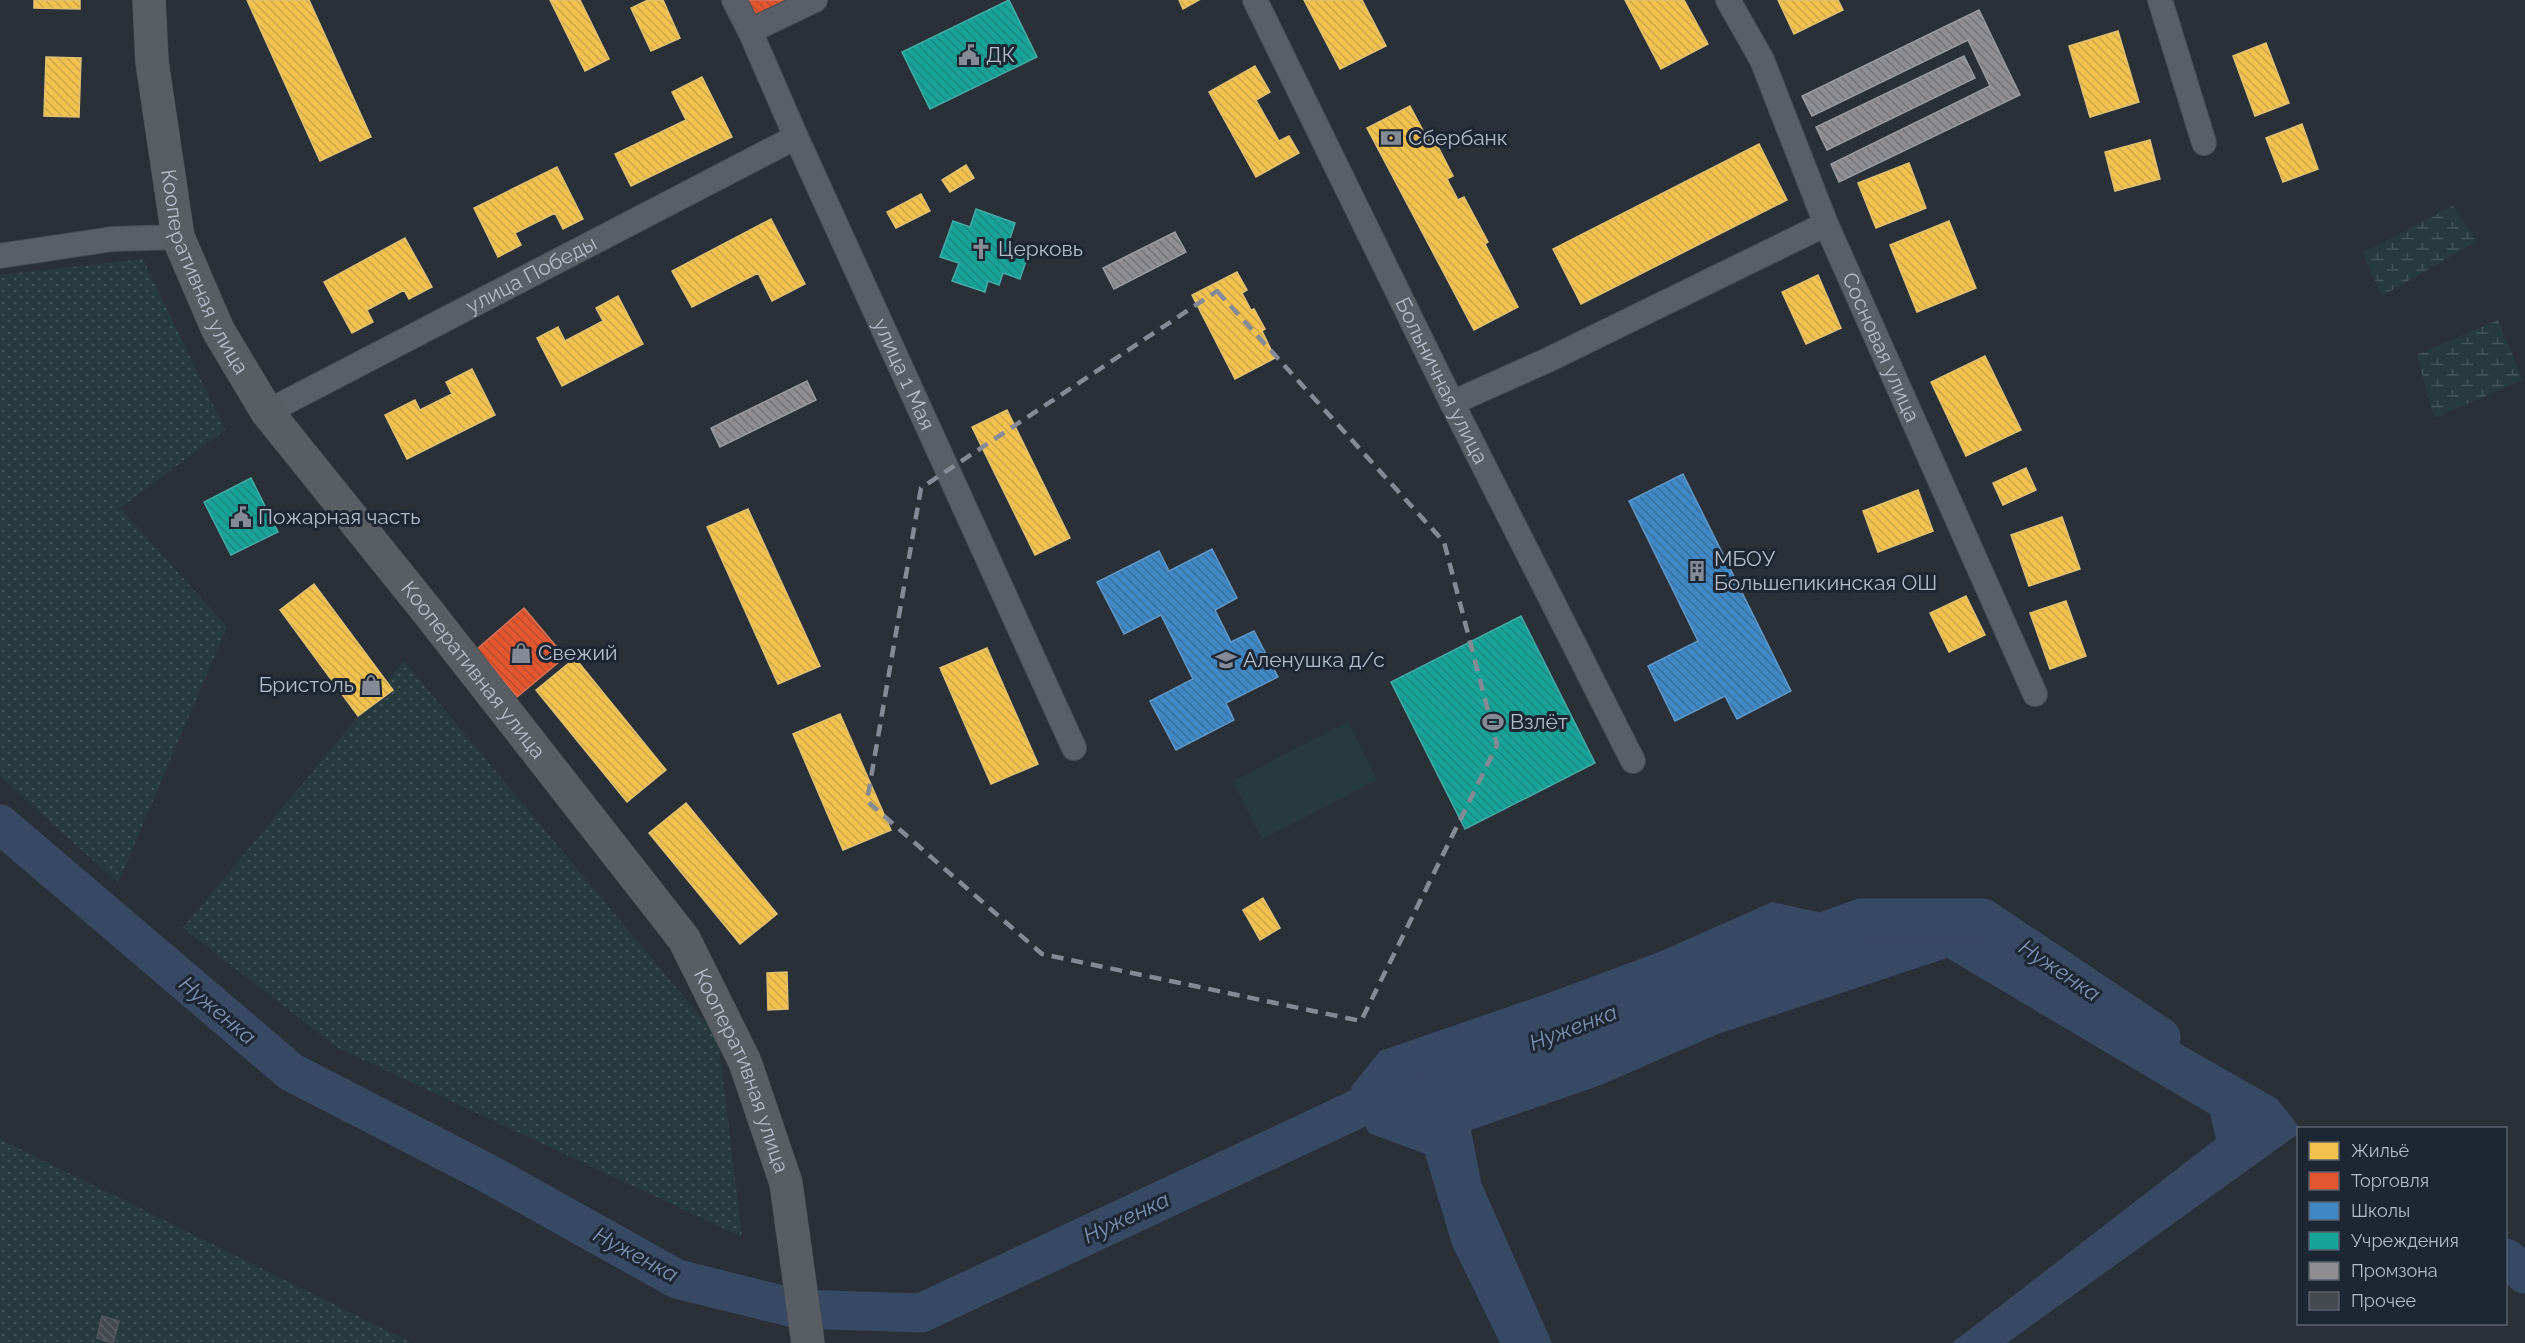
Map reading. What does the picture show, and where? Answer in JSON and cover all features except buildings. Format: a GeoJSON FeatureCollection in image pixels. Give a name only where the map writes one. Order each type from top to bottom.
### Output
{"type":"FeatureCollection","features":[{"type":"Feature","properties":{"kind":"street","name":"Кооперативная улица"},"geometry":{"type":"LineString","coordinates":[[149,0],[152,62],[178,237],[218,330],[267,412],[428,612],[684,939],[746,1062],[786,1183],[808,1343]]}},
{"type":"Feature","properties":{"kind":"street","name":"улица 1 Мая"},"geometry":{"type":"LineString","coordinates":[[734,0],[1074,748]]}},
{"type":"Feature","properties":{"kind":"street"},"geometry":{"type":"LineString","coordinates":[[750,31],[815,0]]}},
{"type":"Feature","properties":{"kind":"street","name":"Больничная улица"},"geometry":{"type":"LineString","coordinates":[[1255,0],[1452,403],[1633,761]]}},
{"type":"Feature","properties":{"kind":"street","name":"Сосновая улица"},"geometry":{"type":"LineString","coordinates":[[1728,0],[1762,60],[1826,224],[2035,693]]}},
{"type":"Feature","properties":{"kind":"street"},"geometry":{"type":"LineString","coordinates":[[2160,0],[2204,143]]}},
{"type":"Feature","properties":{"kind":"street","name":"улица Победы"},"geometry":{"type":"LineString","coordinates":[[267,412],[796,137]]}},
{"type":"Feature","properties":{"kind":"street"},"geometry":{"type":"LineString","coordinates":[[1452,403],[1548,360],[1826,224]]}},
{"type":"Feature","properties":{"kind":"street"},"geometry":{"type":"LineString","coordinates":[[0,256],[112,239],[178,237]]}},
{"type":"Feature","properties":{"kind":"highlighted area"},"geometry":{"type":"Polygon","coordinates":[[[1217,291],[1444,542],[1497,745],[1361,1021],[1042,954],[867,801],[921,488],[1217,291]]]}},
{"type":"Feature","properties":{"kind":"green space"},"geometry":{"type":"Polygon","coordinates":[[[2453,206],[2477,241],[2382,296],[2362,253],[2453,206]]]}},
{"type":"Feature","properties":{"kind":"green space"},"geometry":{"type":"Polygon","coordinates":[[[143,259],[225,430],[120,508],[227,627],[118,883],[0,776],[0,275],[143,259]]]}},
{"type":"Feature","properties":{"kind":"green space"},"geometry":{"type":"Polygon","coordinates":[[[2498,320],[2523,380],[2434,418],[2417,355],[2498,320]]]}},
{"type":"Feature","properties":{"kind":"green space"},"geometry":{"type":"Polygon","coordinates":[[[404,661],[718,1038],[742,1237],[338,1048],[183,928],[404,661]]]}},
{"type":"Feature","properties":{"kind":"green space"},"geometry":{"type":"Polygon","coordinates":[[[1348,722],[1377,780],[1262,839],[1233,781],[1348,722]]]}},
{"type":"Feature","properties":{"kind":"green space"},"geometry":{"type":"Polygon","coordinates":[[[0,1139],[412,1343],[0,1343],[0,1139]]]}},
{"type":"Feature","properties":{"kind":"water"},"geometry":{"type":"Polygon","coordinates":[[[1772,902],[1886,927],[1977,928],[2277,1099],[2299,1127],[2297,1127],[2297,1135],[2007,1343],[1952,1343],[2216,1139],[2210,1114],[1947,958],[1718,1034],[1601,1085],[1471,1130],[1481,1182],[1552,1343],[1500,1343],[1452,1245],[1425,1154],[1369,1133],[1357,1109],[1351,1087],[1380,1051],[1659,952],[1772,902]]]}},
{"type":"Feature","properties":{"kind":"waterway","name":"Нуженка"},"geometry":{"type":"LineString","coordinates":[[0,824],[291,1072],[489,1174],[677,1279],[798,1309],[921,1313],[1357,1109],[1407,1090]]}},
{"type":"Feature","properties":{"kind":"waterway","name":"Нуженка"},"geometry":{"type":"LineString","coordinates":[[1807,938],[1861,918],[1983,918],[2161,1037]]}},
{"type":"Feature","properties":{"kind":"waterway","name":"Нуженка"},"geometry":{"type":"LineString","coordinates":[[2507,1259],[2525,1274]]}},
{"type":"Feature","properties":{"kind":"place","name":"ДК"},"geometry":{"type":"Point","coordinates":[969,55]}},
{"type":"Feature","properties":{"kind":"place","name":"Сбербанк"},"geometry":{"type":"Point","coordinates":[1391,138]}},
{"type":"Feature","properties":{"kind":"place","name":"Церковь"},"geometry":{"type":"Point","coordinates":[981,249]}},
{"type":"Feature","properties":{"kind":"place","name":"Пожарная часть"},"geometry":{"type":"Point","coordinates":[241,517]}},
{"type":"Feature","properties":{"kind":"place","name":"МБОУ Большепикинская ОШ"},"geometry":{"type":"Point","coordinates":[1697,571]}},
{"type":"Feature","properties":{"kind":"place","name":"Свежий"},"geometry":{"type":"Point","coordinates":[521,653]}},
{"type":"Feature","properties":{"kind":"place","name":"Аленушка д/с"},"geometry":{"type":"Point","coordinates":[1226,660]}},
{"type":"Feature","properties":{"kind":"place","name":"Бристоль"},"geometry":{"type":"Point","coordinates":[371,685]}},
{"type":"Feature","properties":{"kind":"place","name":"Взлёт"},"geometry":{"type":"Point","coordinates":[1493,722]}}]}
